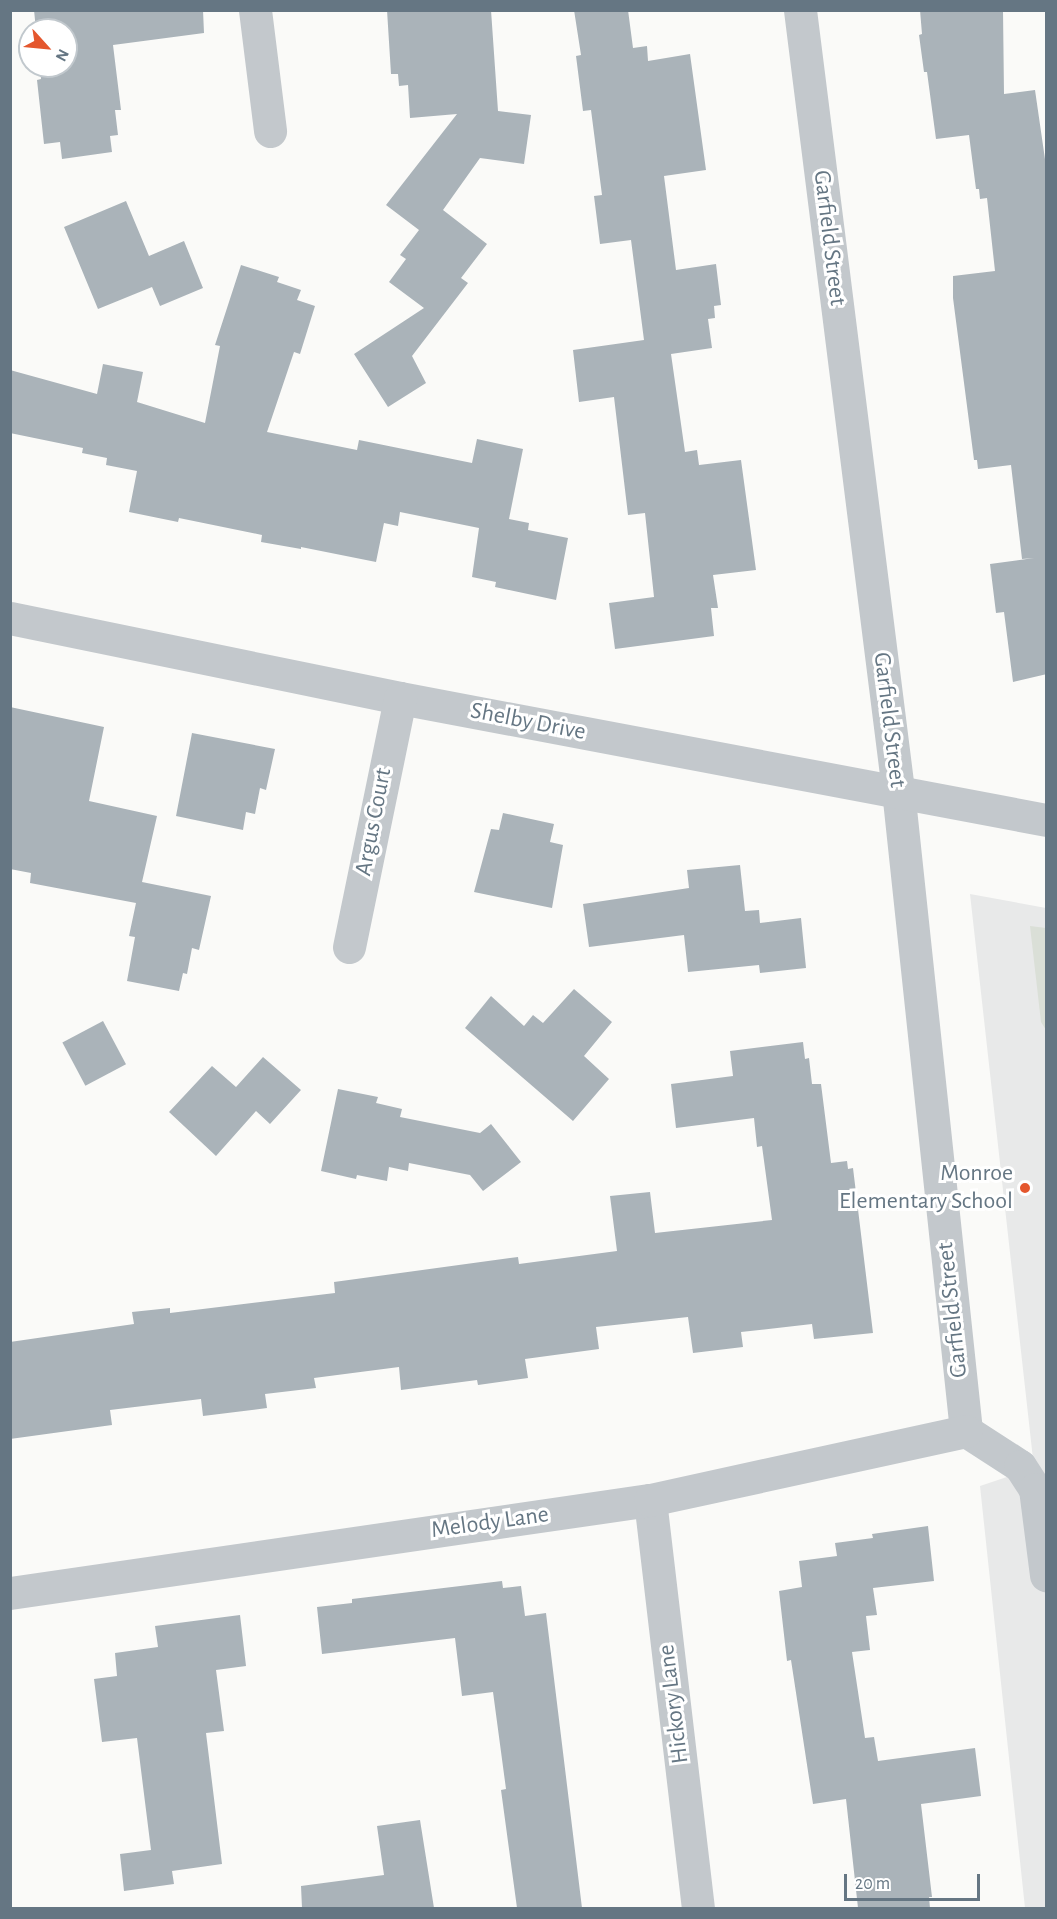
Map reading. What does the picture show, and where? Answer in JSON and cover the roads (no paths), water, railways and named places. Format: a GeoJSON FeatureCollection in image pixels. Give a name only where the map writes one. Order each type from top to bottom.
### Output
{"type":"FeatureCollection","features":[{"type":"Feature","properties":{"kind":"street"},"geometry":{"type":"LineString","coordinates":[[255,10],[270,131]]}},
{"type":"Feature","properties":{"kind":"street","name":"Garfield Street"},"geometry":{"type":"LineString","coordinates":[[801,10],[898,790],[966,1431]]}},
{"type":"Feature","properties":{"kind":"street","name":"Shelby Drive"},"geometry":{"type":"LineString","coordinates":[[10,618],[400,698],[898,790],[1047,820]]}},
{"type":"Feature","properties":{"kind":"street","name":"Argus Court"},"geometry":{"type":"LineString","coordinates":[[349,947],[400,698]]}},
{"type":"Feature","properties":{"kind":"street"},"geometry":{"type":"LineString","coordinates":[[966,1431],[1020,1466],[1035,1489],[1047,1575]]}},
{"type":"Feature","properties":{"kind":"street","name":"Melody Lane"},"geometry":{"type":"LineString","coordinates":[[10,1593],[650,1500],[966,1431]]}},
{"type":"Feature","properties":{"kind":"street","name":"Hickory Lane"},"geometry":{"type":"LineString","coordinates":[[650,1500],[698,1908]]}},
{"type":"Feature","properties":{"kind":"place","name":"Monroe Elementary School"},"geometry":{"type":"Point","coordinates":[1025,1188]}}]}
